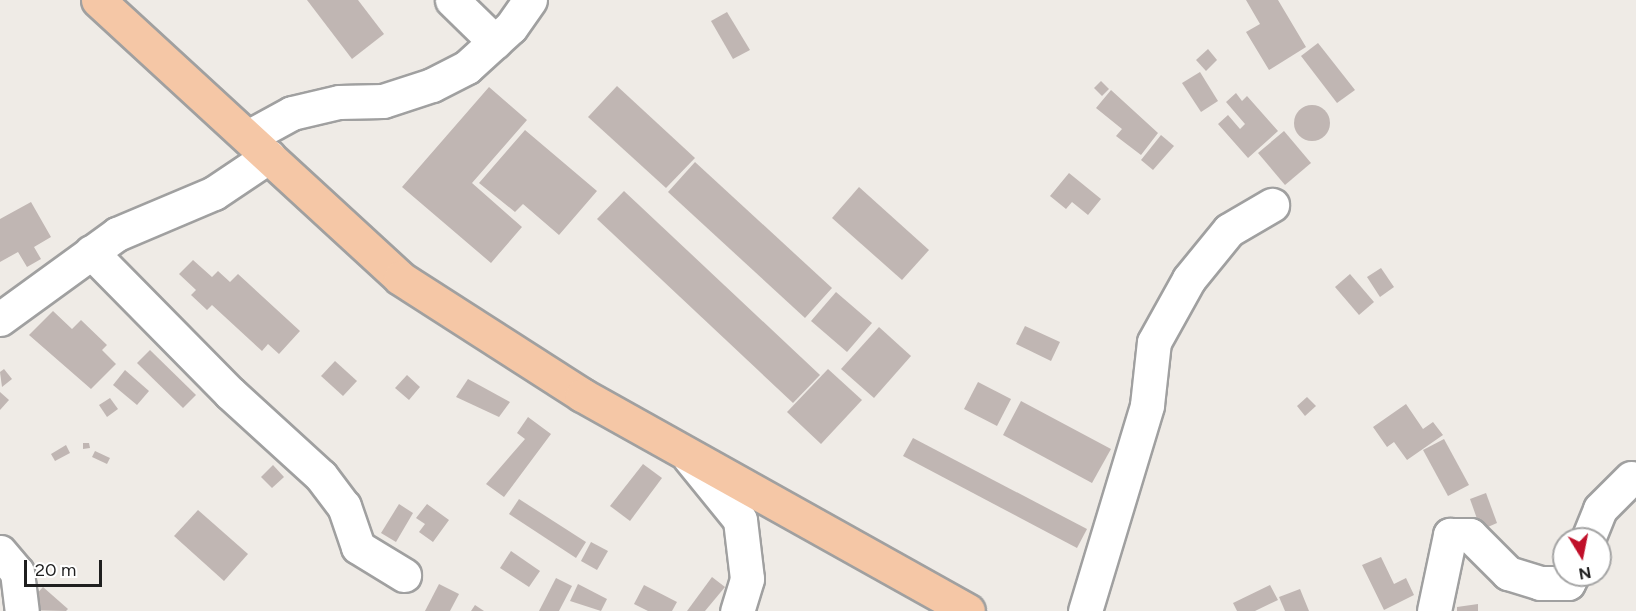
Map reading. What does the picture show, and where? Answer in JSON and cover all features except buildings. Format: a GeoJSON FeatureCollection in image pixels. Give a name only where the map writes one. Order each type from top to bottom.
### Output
{"type":"FeatureCollection","features":[{"type":"Feature","properties":{"kind":"main road"},"geometry":{"type":"LineString","coordinates":[[98,0],[400,278],[582,395],[968,611]]}},
{"type":"Feature","properties":{"kind":"street"},"geometry":{"type":"LineString","coordinates":[[453,0],[495,42]]}},
{"type":"Feature","properties":{"kind":"street"},"geometry":{"type":"LineString","coordinates":[[0,319],[91,252],[153,216],[214,193],[292,113],[339,102],[383,101],[432,85],[467,67],[495,42],[530,0]]}},
{"type":"Feature","properties":{"kind":"street"},"geometry":{"type":"LineString","coordinates":[[1085,611],[1147,405],[1154,342],[1189,279],[1228,230],[1272,205]]}},
{"type":"Feature","properties":{"kind":"street"},"geometry":{"type":"LineString","coordinates":[[91,252],[230,393],[321,476],[344,506],[358,547],[404,575]]}},
{"type":"Feature","properties":{"kind":"street"},"geometry":{"type":"LineString","coordinates":[[685,453],[740,520],[747,579],[737,611]]}},
{"type":"Feature","properties":{"kind":"street"},"geometry":{"type":"LineString","coordinates":[[1593,527],[1600,509],[1631,478]]}},
{"type":"Feature","properties":{"kind":"street"},"geometry":{"type":"LineString","coordinates":[[1434,611],[1450,535],[1470,535],[1508,573],[1540,583],[1552,583]]}},
{"type":"Feature","properties":{"kind":"street"},"geometry":{"type":"LineString","coordinates":[[0,552],[17,572],[22,611]]}}]}
